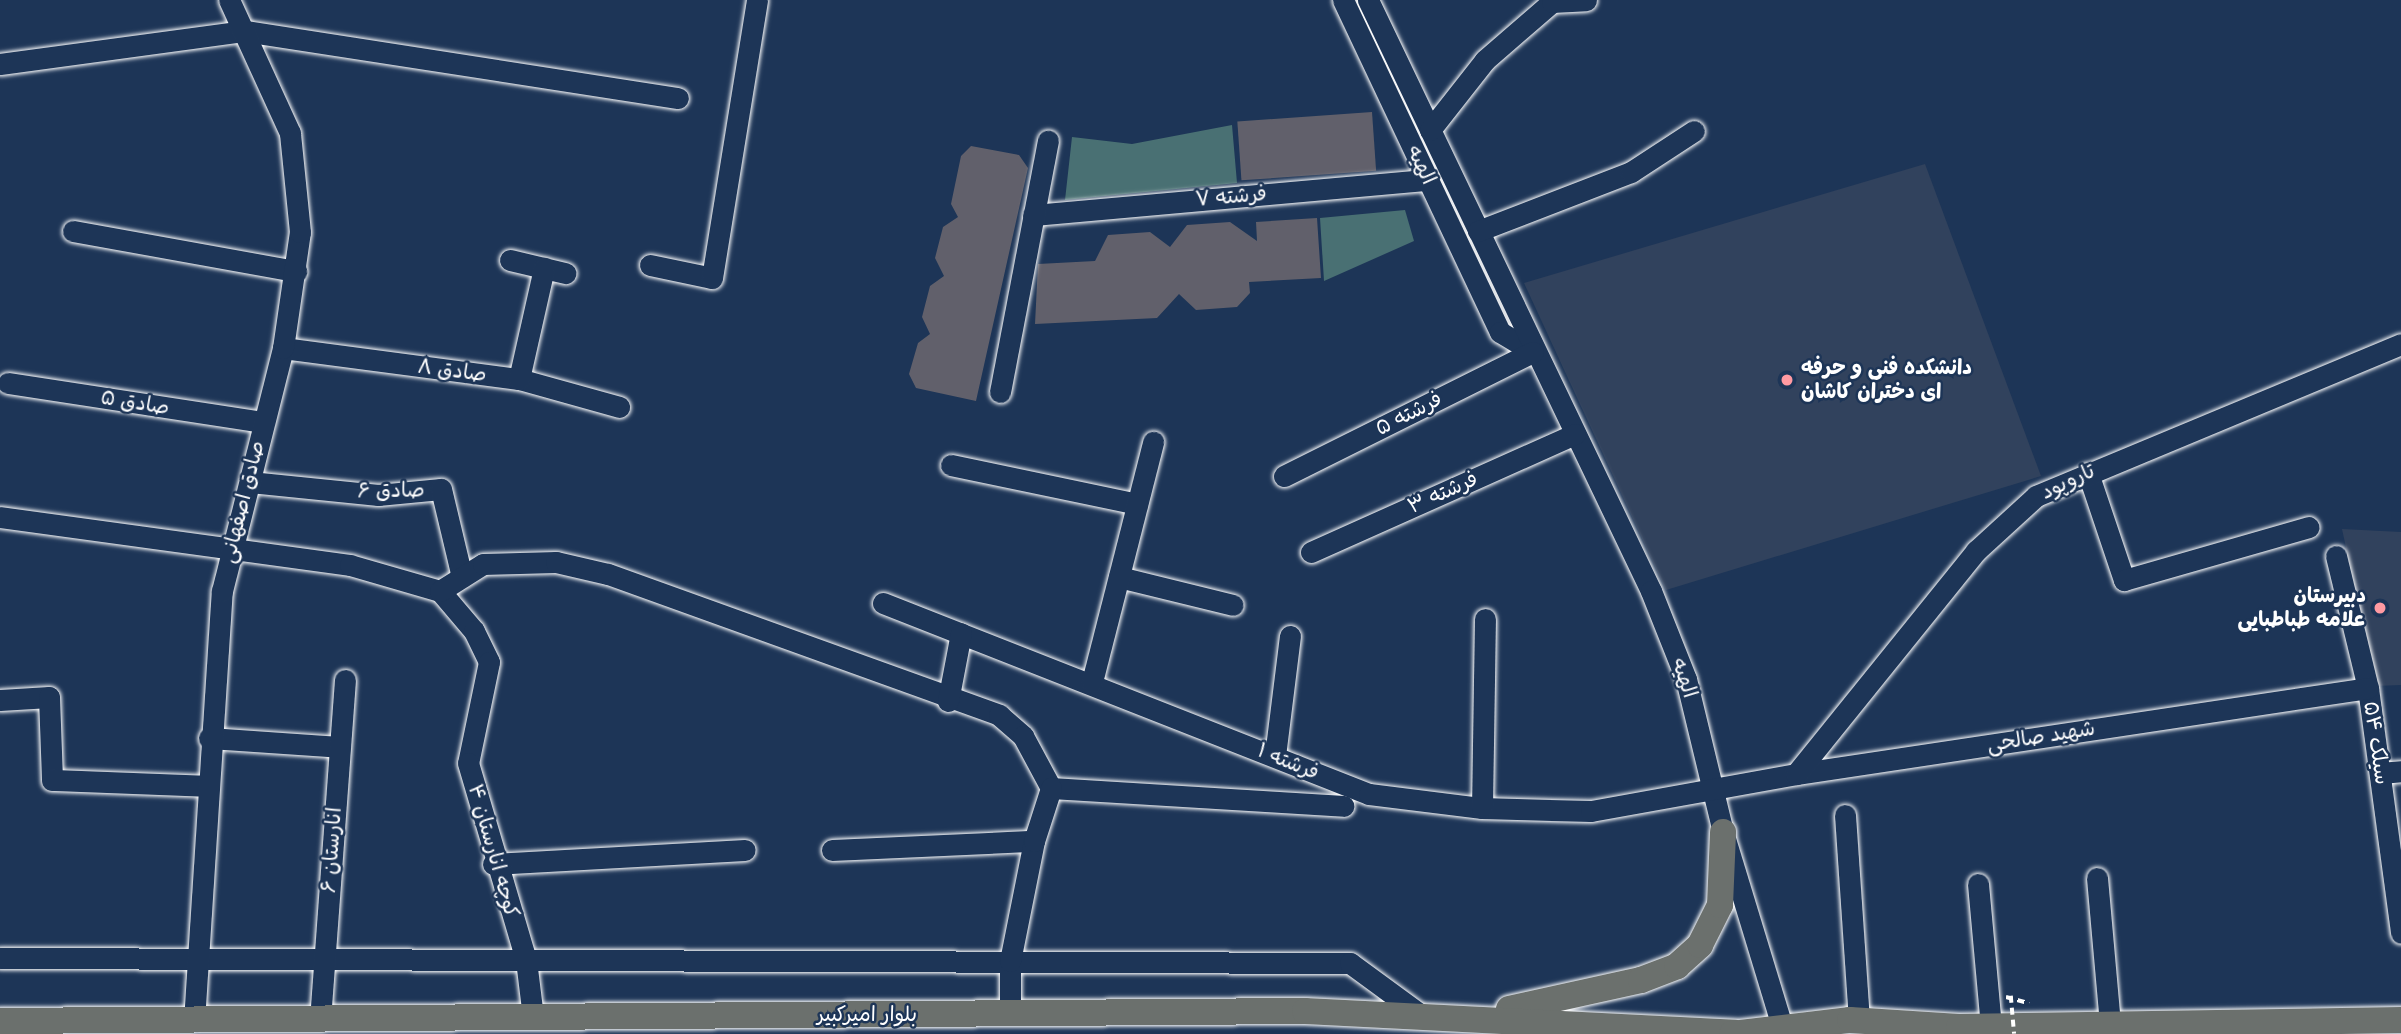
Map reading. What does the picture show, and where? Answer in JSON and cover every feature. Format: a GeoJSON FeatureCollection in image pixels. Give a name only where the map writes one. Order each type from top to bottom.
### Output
{"type":"FeatureCollection","features":[{"type":"Feature","properties":{"kind":"main road"},"geometry":{"type":"LineString","coordinates":[[1466,1016],[1572,997],[1677,966],[1700,945],[1720,905],[1723,832]]}},
{"type":"Feature","properties":{"kind":"main road","name":"بلوار امیرکبیر"},"geometry":{"type":"LineString","coordinates":[[0,1021],[1421,1014],[1733,1034],[1781,1023],[1859,1020],[1962,1031],[2110,1024],[2361,1027]]}},
{"type":"Feature","properties":{"kind":"main road"},"geometry":{"type":"LineString","coordinates":[[2260,1034],[2361,1027],[2401,1020]]}},
{"type":"Feature","properties":{"kind":"street","name":"صادق اصفهانی"},"geometry":{"type":"LineString","coordinates":[[194,1021],[209,737],[232,551],[283,348],[296,271],[300,205],[290,133],[229,0]]}},
{"type":"Feature","properties":{"kind":"street"},"geometry":{"type":"LineString","coordinates":[[650,265],[712,278],[757,0]]}},
{"type":"Feature","properties":{"kind":"street","name":"الهیه"},"geometry":{"type":"LineString","coordinates":[[1343,0],[1500,332],[1533,352]]}},
{"type":"Feature","properties":{"kind":"street","name":"الهیه"},"geometry":{"type":"LineString","coordinates":[[1368,0],[1670,637],[1714,787],[1723,832],[1781,1023]]}},
{"type":"Feature","properties":{"kind":"street"},"geometry":{"type":"LineString","coordinates":[[1430,130],[1485,60],[1549,1],[1586,0]]}},
{"type":"Feature","properties":{"kind":"street"},"geometry":{"type":"LineString","coordinates":[[0,64],[245,31],[678,98]]}},
{"type":"Feature","properties":{"kind":"street"},"geometry":{"type":"LineString","coordinates":[[1478,231],[1631,172],[1694,131]]}},
{"type":"Feature","properties":{"kind":"street"},"geometry":{"type":"LineString","coordinates":[[1000,392],[1048,141]]}},
{"type":"Feature","properties":{"kind":"street","name":"فرشته ۷"},"geometry":{"type":"LineString","coordinates":[[1034,215],[1428,180]]}},
{"type":"Feature","properties":{"kind":"street"},"geometry":{"type":"LineString","coordinates":[[73,231],[296,271]]}},
{"type":"Feature","properties":{"kind":"street"},"geometry":{"type":"LineString","coordinates":[[510,260],[565,273]]}},
{"type":"Feature","properties":{"kind":"street"},"geometry":{"type":"LineString","coordinates":[[519,379],[544,268]]}},
{"type":"Feature","properties":{"kind":"street","name":"تاروپود"},"geometry":{"type":"LineString","coordinates":[[1796,774],[1976,551],[2036,496],[2401,344]]}},
{"type":"Feature","properties":{"kind":"street","name":"صادق ۸"},"geometry":{"type":"LineString","coordinates":[[283,348],[519,379],[619,407]]}},
{"type":"Feature","properties":{"kind":"street","name":"فرشته ۵"},"geometry":{"type":"LineString","coordinates":[[1284,476],[1533,352]]}},
{"type":"Feature","properties":{"kind":"street","name":"صادق ۵"},"geometry":{"type":"LineString","coordinates":[[8,383],[263,422]]}},
{"type":"Feature","properties":{"kind":"street","name":"فرشته ۳"},"geometry":{"type":"LineString","coordinates":[[1311,552],[1575,434]]}},
{"type":"Feature","properties":{"kind":"street"},"geometry":{"type":"LineString","coordinates":[[1092,682],[1153,442]]}},
{"type":"Feature","properties":{"kind":"street"},"geometry":{"type":"LineString","coordinates":[[951,465],[1137,504]]}},
{"type":"Feature","properties":{"kind":"street"},"geometry":{"type":"LineString","coordinates":[[2088,473],[2124,580],[2309,527]]}},
{"type":"Feature","properties":{"kind":"street","name":"صادق ۶"},"geometry":{"type":"LineString","coordinates":[[250,482],[378,495],[440,489],[462,578]]}},
{"type":"Feature","properties":{"kind":"street"},"geometry":{"type":"LineString","coordinates":[[0,517],[232,551],[350,565],[440,591],[483,564],[555,562],[608,574],[948,701],[999,715],[1030,745],[1051,788],[1034,841],[1010,961],[1010,1014]]}},
{"type":"Feature","properties":{"kind":"street","name":"سیلک ۵۴"},"geometry":{"type":"LineString","coordinates":[[2336,556],[2390,772],[2401,933]]}},
{"type":"Feature","properties":{"kind":"street"},"geometry":{"type":"LineString","coordinates":[[1119,577],[1233,606]]}},
{"type":"Feature","properties":{"kind":"street","name":"کوچه انارستان ۴"},"geometry":{"type":"LineString","coordinates":[[440,591],[474,631],[489,662],[468,763],[493,864],[526,960],[533,1017]]}},
{"type":"Feature","properties":{"kind":"street","name":"فرشته ۱"},"geometry":{"type":"LineString","coordinates":[[883,603],[1092,682],[1369,794],[1482,808],[1591,811],[1714,787]]}},
{"type":"Feature","properties":{"kind":"street"},"geometry":{"type":"LineString","coordinates":[[1482,808],[1485,619]]}},
{"type":"Feature","properties":{"kind":"street"},"geometry":{"type":"LineString","coordinates":[[948,701],[961,633]]}},
{"type":"Feature","properties":{"kind":"street"},"geometry":{"type":"LineString","coordinates":[[1275,756],[1290,636]]}},
{"type":"Feature","properties":{"kind":"street","name":"انارستان ۶"},"geometry":{"type":"LineString","coordinates":[[320,1020],[345,680]]}},
{"type":"Feature","properties":{"kind":"street","name":"شهید صالحی"},"geometry":{"type":"LineString","coordinates":[[1714,787],[2368,688]]}},
{"type":"Feature","properties":{"kind":"street"},"geometry":{"type":"LineString","coordinates":[[0,700],[49,697],[52,780],[206,786]]}},
{"type":"Feature","properties":{"kind":"street"},"geometry":{"type":"LineString","coordinates":[[209,737],[340,747]]}},
{"type":"Feature","properties":{"kind":"street"},"geometry":{"type":"LineString","coordinates":[[1051,788],[1343,806]]}},
{"type":"Feature","properties":{"kind":"street"},"geometry":{"type":"LineString","coordinates":[[1846,814],[1859,1020]]}},
{"type":"Feature","properties":{"kind":"street"},"geometry":{"type":"LineString","coordinates":[[832,850],[1034,841]]}},
{"type":"Feature","properties":{"kind":"street"},"geometry":{"type":"LineString","coordinates":[[493,864],[745,850]]}},
{"type":"Feature","properties":{"kind":"street"},"geometry":{"type":"LineString","coordinates":[[2097,878],[2110,1024]]}},
{"type":"Feature","properties":{"kind":"street"},"geometry":{"type":"LineString","coordinates":[[1978,884],[2002,1030]]}},
{"type":"Feature","properties":{"kind":"street"},"geometry":{"type":"LineString","coordinates":[[0,958],[199,956],[1350,963],[1421,1014]]}},
{"type":"Feature","properties":{"kind":"path"},"geometry":{"type":"LineString","coordinates":[[2002,1030],[2011,996]]}},
{"type":"Feature","properties":{"kind":"shaded area","name":"دانشکده فنی و حرفه ای دختران کاشان"},"geometry":{"type":"Polygon","coordinates":[[[1925,164],[2041,476],[1666,590],[1524,283],[1925,164]]]}},
{"type":"Feature","properties":{"kind":"shaded area","name":"دبیرستان علامه طباطبایی"},"geometry":{"type":"Polygon","coordinates":[[[2342,529],[2401,532],[2401,685],[2376,686],[2342,529]]]}},
{"type":"Feature","properties":{"kind":"green space"},"geometry":{"type":"Polygon","coordinates":[[[1232,125],[1237,183],[1065,200],[1072,137],[1132,144],[1232,125]]]}},
{"type":"Feature","properties":{"kind":"green space"},"geometry":{"type":"Polygon","coordinates":[[[1405,210],[1414,241],[1324,281],[1320,218],[1405,210]]]}},
{"type":"Feature","properties":{"kind":"building"},"geometry":{"type":"Polygon","coordinates":[[[1372,112],[1376,171],[1241,180],[1237,121],[1372,112]]]}},
{"type":"Feature","properties":{"kind":"building"},"geometry":{"type":"Polygon","coordinates":[[[971,146],[1019,155],[1028,168],[976,401],[916,388],[909,374],[918,343],[930,334],[922,317],[930,286],[944,276],[935,258],[943,227],[958,217],[951,204],[961,156],[971,146]]]}},
{"type":"Feature","properties":{"kind":"building"},"geometry":{"type":"Polygon","coordinates":[[[1317,218],[1321,278],[1249,282],[1250,293],[1237,307],[1196,310],[1179,294],[1157,318],[1035,324],[1038,264],[1095,261],[1108,235],[1150,232],[1170,247],[1187,225],[1230,222],[1257,241],[1256,222],[1317,218]]]}},
{"type":"Feature","properties":{"kind":"place","name":"دانشکده فنی و حرفه ای دختران کاشان"},"geometry":{"type":"Point","coordinates":[1787,380]}},
{"type":"Feature","properties":{"kind":"place","name":"دبیرستان علامه طباطبایی"},"geometry":{"type":"Point","coordinates":[2380,608]}}]}
